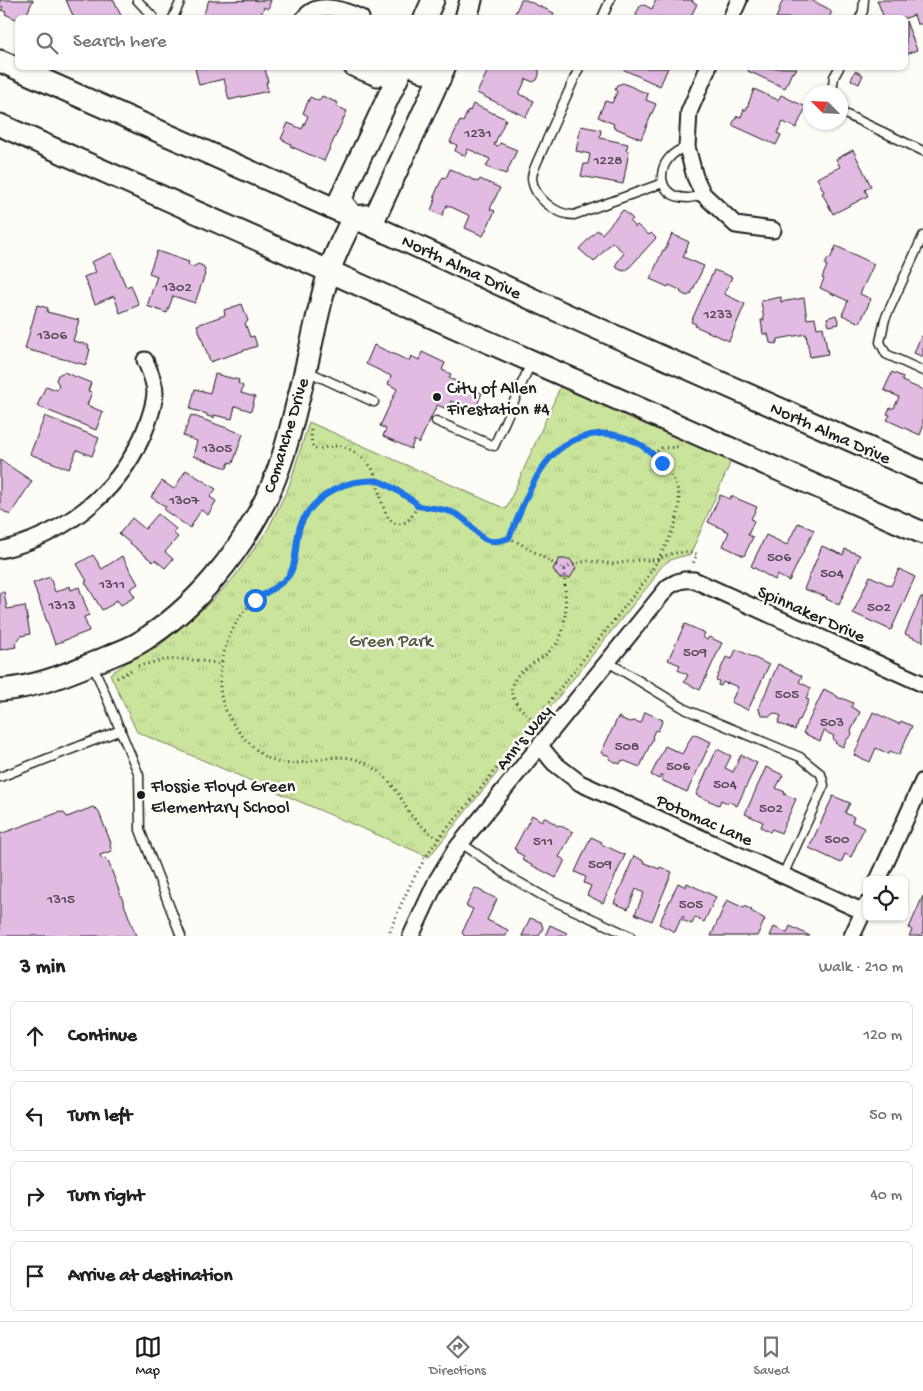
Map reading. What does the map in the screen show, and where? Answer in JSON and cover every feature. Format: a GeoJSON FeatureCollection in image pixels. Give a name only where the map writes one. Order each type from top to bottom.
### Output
{"type":"FeatureCollection","features":[{"type":"Feature","properties":{"kind":"main road"},"geometry":{"type":"LineString","coordinates":[[426,15],[433,0]]}},
{"type":"Feature","properties":{"kind":"main road"},"geometry":{"type":"LineString","coordinates":[[467,15],[471,0]]}},
{"type":"Feature","properties":{"kind":"main road","name":"North Alma Drive"},"geometry":{"type":"LineString","coordinates":[[0,61],[15,68]]}},
{"type":"Feature","properties":{"kind":"main road","name":"North Alma Drive"},"geometry":{"type":"LineString","coordinates":[[20,70],[923,472]]}},
{"type":"Feature","properties":{"kind":"main road"},"geometry":{"type":"LineString","coordinates":[[401,70],[340,200],[353,217],[376,215],[442,73],[427,70]]}},
{"type":"Feature","properties":{"kind":"main road"},"geometry":{"type":"LineString","coordinates":[[0,125],[923,533]]}},
{"type":"Feature","properties":{"kind":"main road","name":"Comanche Drive"},"geometry":{"type":"LineString","coordinates":[[0,690],[17,689],[64,676],[140,643],[196,598],[216,576],[244,537],[266,500],[278,471],[298,404],[330,272],[353,217]]}},
{"type":"Feature","properties":{"kind":"street"},"geometry":{"type":"LineString","coordinates":[[732,15],[739,0]]}},
{"type":"Feature","properties":{"kind":"street"},"geometry":{"type":"LineString","coordinates":[[306,15],[316,6],[323,4],[333,5],[355,15]]}},
{"type":"Feature","properties":{"kind":"street"},"geometry":{"type":"LineString","coordinates":[[357,70],[377,78],[392,70]]}},
{"type":"Feature","properties":{"kind":"street"},"geometry":{"type":"LineString","coordinates":[[707,70],[690,112],[687,147],[695,177],[703,194],[736,225],[773,230]]}},
{"type":"Feature","properties":{"kind":"street"},"geometry":{"type":"LineString","coordinates":[[0,550],[32,540],[52,531],[92,504],[109,488],[137,448],[151,414],[155,391],[145,360]]}},
{"type":"Feature","properties":{"kind":"street","name":"Ann's Way"},"geometry":{"type":"LineString","coordinates":[[411,936],[437,880],[461,843],[668,587],[676,582],[685,580]]}},
{"type":"Feature","properties":{"kind":"street","name":"Spinnaker Drive"},"geometry":{"type":"LineString","coordinates":[[685,580],[694,580],[923,684]]}},
{"type":"Feature","properties":{"kind":"street","name":"Potomac Lane"},"geometry":{"type":"LineString","coordinates":[[540,746],[554,763],[580,783],[783,875],[863,907]]}},
{"type":"Feature","properties":{"kind":"street"},"geometry":{"type":"LineString","coordinates":[[880,876],[923,781]]}},
{"type":"Feature","properties":{"kind":"street"},"geometry":{"type":"LineString","coordinates":[[852,936],[863,912]]}},
{"type":"Feature","properties":{"kind":"lane"},"geometry":{"type":"LineString","coordinates":[[137,0],[151,15]]}},
{"type":"Feature","properties":{"kind":"lane"},"geometry":{"type":"LineString","coordinates":[[174,15],[181,0]]}},
{"type":"Feature","properties":{"kind":"lane"},"geometry":{"type":"LineString","coordinates":[[603,15],[610,0]]}},
{"type":"Feature","properties":{"kind":"lane"},"geometry":{"type":"LineString","coordinates":[[861,15],[864,0]]}},
{"type":"Feature","properties":{"kind":"lane"},"geometry":{"type":"LineString","coordinates":[[579,70],[532,177],[536,190],[547,205],[557,212],[574,215],[663,183]]}},
{"type":"Feature","properties":{"kind":"lane"},"geometry":{"type":"LineString","coordinates":[[833,85],[838,70]]}},
{"type":"Feature","properties":{"kind":"lane"},"geometry":{"type":"LineString","coordinates":[[848,115],[923,151]]}},
{"type":"Feature","properties":{"kind":"lane"},"geometry":{"type":"LineString","coordinates":[[687,147],[678,149],[664,163],[661,174],[663,183],[666,190],[678,196],[688,198],[703,194]]}},
{"type":"Feature","properties":{"kind":"lane"},"geometry":{"type":"LineString","coordinates":[[923,236],[885,319],[880,342],[886,354],[923,371]]}},
{"type":"Feature","properties":{"kind":"lane"},"geometry":{"type":"LineString","coordinates":[[436,420],[494,446],[532,361]]}},
{"type":"Feature","properties":{"kind":"lane"},"geometry":{"type":"LineString","coordinates":[[305,370],[374,402]]}},
{"type":"Feature","properties":{"kind":"lane"},"geometry":{"type":"LineString","coordinates":[[608,662],[687,710],[800,757],[821,774],[824,785],[783,875]]}},
{"type":"Feature","properties":{"kind":"lane"},"geometry":{"type":"LineString","coordinates":[[92,664],[139,774],[140,830],[180,933],[187,936]]}},
{"type":"Feature","properties":{"kind":"lane"},"geometry":{"type":"LineString","coordinates":[[0,777],[121,730]]}},
{"type":"Feature","properties":{"kind":"lane"},"geometry":{"type":"LineString","coordinates":[[461,843],[510,878],[543,896],[630,936]]}},
{"type":"Feature","properties":{"kind":"path"},"geometry":{"type":"LineString","coordinates":[[311,429],[314,447],[320,450],[336,446],[351,450],[370,466],[374,472],[383,507],[387,516],[393,522],[400,524],[405,522],[415,512],[417,506]]}},
{"type":"Feature","properties":{"kind":"path"},"geometry":{"type":"LineString","coordinates":[[388,936],[412,882],[438,839],[469,803],[645,581],[673,530],[680,498],[677,485],[670,473],[653,454],[640,444],[616,434],[581,436],[562,446],[541,469],[509,538]]}},
{"type":"Feature","properties":{"kind":"path"},"geometry":{"type":"LineString","coordinates":[[653,454],[662,448],[685,448]]}},
{"type":"Feature","properties":{"kind":"path"},"geometry":{"type":"LineString","coordinates":[[438,839],[408,812],[398,793],[376,770],[359,760],[341,756],[300,763],[273,761],[265,757],[239,732],[222,702],[222,664],[231,632],[255,600],[285,580],[292,571],[297,536],[308,511],[319,500],[334,490],[358,481],[376,480],[415,502],[417,506],[455,513],[487,541],[496,542],[509,538],[564,569],[577,563],[588,561],[616,564],[638,560],[656,560],[675,553],[697,554],[685,580]]}},
{"type":"Feature","properties":{"kind":"path"},"geometry":{"type":"LineString","coordinates":[[534,721],[518,705],[512,694],[512,684],[519,674],[554,647],[562,635],[565,618],[564,569]]}},
{"type":"Feature","properties":{"kind":"path"},"geometry":{"type":"LineString","coordinates":[[117,678],[137,666],[164,660],[202,661],[222,664]]}},
{"type":"Feature","properties":{"kind":"green space","name":"Green Park"},"geometry":{"type":"Polygon","coordinates":[[[562,383],[731,457],[729,466],[690,555],[672,559],[663,565],[653,580],[429,857],[137,732],[110,674],[137,656],[159,646],[214,599],[235,576],[268,529],[289,486],[309,422],[506,509],[562,383]]]}},
{"type":"Feature","properties":{"kind":"building"},"geometry":{"type":"Polygon","coordinates":[[[0,0],[33,0],[26,15],[15,15],[15,19],[5,14],[6,12],[1,10],[3,7],[0,6],[0,0]]]}},
{"type":"Feature","properties":{"kind":"building"},"geometry":{"type":"Polygon","coordinates":[[[66,0],[114,0],[121,15],[73,15],[66,0]]]}},
{"type":"Feature","properties":{"kind":"building"},"geometry":{"type":"Polygon","coordinates":[[[209,0],[271,0],[268,9],[264,7],[261,15],[203,15],[209,0]]]}},
{"type":"Feature","properties":{"kind":"building"},"geometry":{"type":"Polygon","coordinates":[[[521,0],[526,0],[554,13],[553,15],[514,15],[521,0]]]}},
{"type":"Feature","properties":{"kind":"building"},"geometry":{"type":"Polygon","coordinates":[[[656,0],[693,0],[692,2],[697,4],[692,15],[636,14],[640,6],[644,5],[652,9],[656,0]]]}},
{"type":"Feature","properties":{"kind":"building"},"geometry":{"type":"Polygon","coordinates":[[[783,0],[811,0],[829,9],[831,14],[777,15],[783,0]]]}},
{"type":"Feature","properties":{"kind":"building"},"geometry":{"type":"Polygon","coordinates":[[[877,0],[921,0],[923,4],[923,24],[917,24],[914,15],[908,17],[908,15],[883,15],[877,0]]]}},
{"type":"Feature","properties":{"kind":"building"},"geometry":{"type":"Polygon","coordinates":[[[908,26],[917,50],[908,53],[908,26]]]}},
{"type":"Feature","properties":{"kind":"building"},"geometry":{"type":"Polygon","coordinates":[[[195,70],[265,70],[268,91],[229,100],[224,79],[199,85],[195,70]]]}},
{"type":"Feature","properties":{"kind":"building"},"geometry":{"type":"Polygon","coordinates":[[[488,70],[539,70],[537,80],[533,82],[526,79],[519,94],[534,101],[526,117],[477,93],[488,70]]]}},
{"type":"Feature","properties":{"kind":"building"},"geometry":{"type":"Polygon","coordinates":[[[624,70],[667,70],[660,86],[624,70]]]}},
{"type":"Feature","properties":{"kind":"building"},"geometry":{"type":"Polygon","coordinates":[[[796,70],[794,73],[792,72],[785,88],[748,71],[796,70]]]}},
{"type":"Feature","properties":{"kind":"building"},"geometry":{"type":"Polygon","coordinates":[[[855,71],[863,75],[859,84],[851,80],[855,71]]]}},
{"type":"Feature","properties":{"kind":"building"},"geometry":{"type":"Polygon","coordinates":[[[623,83],[648,94],[646,100],[656,104],[641,139],[613,127],[614,124],[598,117],[605,101],[612,103],[617,92],[615,89],[617,85],[623,83]]]}},
{"type":"Feature","properties":{"kind":"building"},"geometry":{"type":"Polygon","coordinates":[[[754,89],[778,100],[781,95],[803,106],[803,113],[796,128],[783,122],[777,133],[781,135],[776,145],[732,125],[737,116],[741,117],[744,109],[746,110],[754,89]]]}},
{"type":"Feature","properties":{"kind":"building"},"geometry":{"type":"Polygon","coordinates":[[[322,96],[338,103],[336,106],[347,111],[324,161],[290,146],[291,144],[281,139],[288,123],[302,129],[308,116],[303,113],[310,97],[319,101],[322,96]]]}},
{"type":"Feature","properties":{"kind":"building"},"geometry":{"type":"Polygon","coordinates":[[[473,104],[506,119],[494,145],[498,146],[500,143],[517,150],[506,174],[486,167],[490,159],[468,149],[465,156],[455,151],[457,145],[450,142],[460,121],[463,122],[473,104]]]}},
{"type":"Feature","properties":{"kind":"building"},"geometry":{"type":"Polygon","coordinates":[[[581,126],[601,130],[600,138],[628,144],[626,150],[629,151],[623,184],[581,176],[584,164],[588,164],[590,154],[576,151],[581,126]]]}},
{"type":"Feature","properties":{"kind":"building"},"geometry":{"type":"Polygon","coordinates":[[[853,150],[871,186],[865,190],[868,196],[833,214],[822,193],[824,192],[817,178],[840,167],[836,159],[853,150]]]}},
{"type":"Feature","properties":{"kind":"building"},"geometry":{"type":"Polygon","coordinates":[[[450,169],[478,182],[480,179],[500,188],[490,209],[495,211],[483,236],[465,228],[470,216],[447,205],[442,216],[431,210],[438,187],[443,177],[446,178],[450,169]]]}},
{"type":"Feature","properties":{"kind":"building"},"geometry":{"type":"Polygon","coordinates":[[[623,210],[633,219],[630,222],[635,227],[637,225],[656,238],[627,270],[623,271],[617,268],[616,264],[624,253],[612,242],[594,262],[579,249],[597,230],[602,234],[623,210]]]}},
{"type":"Feature","properties":{"kind":"building"},"geometry":{"type":"Polygon","coordinates":[[[672,234],[689,242],[683,257],[704,266],[691,294],[687,296],[681,293],[680,290],[650,279],[672,234]]]}},
{"type":"Feature","properties":{"kind":"building"},"geometry":{"type":"Polygon","coordinates":[[[836,246],[874,264],[860,294],[871,299],[860,323],[842,315],[848,301],[820,288],[827,266],[825,265],[836,246]]]}},
{"type":"Feature","properties":{"kind":"building"},"geometry":{"type":"Polygon","coordinates":[[[157,251],[189,262],[188,265],[193,267],[198,264],[203,266],[205,274],[195,303],[173,296],[167,313],[147,306],[157,276],[149,273],[157,251]]]}},
{"type":"Feature","properties":{"kind":"building"},"geometry":{"type":"Polygon","coordinates":[[[112,253],[126,287],[131,285],[139,305],[120,313],[114,296],[95,304],[84,277],[96,272],[91,262],[112,253]]]}},
{"type":"Feature","properties":{"kind":"building"},"geometry":{"type":"Polygon","coordinates":[[[714,270],[732,277],[724,294],[745,304],[729,341],[695,326],[696,324],[691,322],[714,270]]]}},
{"type":"Feature","properties":{"kind":"building"},"geometry":{"type":"Polygon","coordinates":[[[781,297],[781,302],[804,298],[807,319],[815,318],[817,328],[823,327],[828,354],[810,357],[806,334],[778,339],[775,344],[770,343],[768,334],[763,334],[761,320],[764,320],[761,301],[781,297]]]}},
{"type":"Feature","properties":{"kind":"building"},"geometry":{"type":"Polygon","coordinates":[[[242,304],[248,321],[245,323],[250,337],[254,336],[257,346],[210,362],[197,325],[225,315],[224,310],[242,304]]]}},
{"type":"Feature","properties":{"kind":"building"},"geometry":{"type":"Polygon","coordinates":[[[37,305],[48,308],[47,312],[79,320],[73,341],[89,345],[88,348],[90,349],[86,365],[25,349],[37,305]]]}},
{"type":"Feature","properties":{"kind":"building"},"geometry":{"type":"Polygon","coordinates":[[[836,315],[839,324],[829,326],[827,318],[836,315]]]}},
{"type":"Feature","properties":{"kind":"building"},"geometry":{"type":"Polygon","coordinates":[[[921,336],[923,337],[923,357],[914,353],[921,336]]]}},
{"type":"Feature","properties":{"kind":"building","name":"City of Allen Firestation #4"},"geometry":{"type":"Polygon","coordinates":[[[374,345],[409,361],[411,356],[419,360],[422,352],[445,363],[442,370],[451,374],[449,378],[482,393],[474,412],[451,401],[447,409],[437,405],[419,443],[414,440],[411,449],[383,436],[386,429],[380,426],[397,389],[388,384],[391,376],[366,364],[374,345]]]}},
{"type":"Feature","properties":{"kind":"building"},"geometry":{"type":"Polygon","coordinates":[[[64,372],[91,383],[88,391],[92,392],[87,405],[103,412],[96,430],[37,406],[46,386],[57,390],[59,385],[56,380],[58,375],[64,372]]]}},
{"type":"Feature","properties":{"kind":"building"},"geometry":{"type":"Polygon","coordinates":[[[892,372],[903,377],[902,381],[923,390],[923,427],[920,435],[887,420],[890,415],[887,414],[890,408],[894,408],[899,397],[884,390],[892,372]]]}},
{"type":"Feature","properties":{"kind":"building"},"geometry":{"type":"Polygon","coordinates":[[[215,374],[239,380],[238,383],[243,386],[241,393],[255,397],[251,411],[235,406],[232,419],[214,415],[214,418],[190,409],[195,389],[210,393],[215,374]]]}},
{"type":"Feature","properties":{"kind":"building"},"geometry":{"type":"Polygon","coordinates":[[[191,415],[243,434],[233,463],[229,462],[227,468],[193,456],[197,441],[183,436],[191,415]]]}},
{"type":"Feature","properties":{"kind":"building"},"geometry":{"type":"Polygon","coordinates":[[[45,416],[99,438],[92,456],[77,450],[69,469],[30,454],[45,416]]]}},
{"type":"Feature","properties":{"kind":"building"},"geometry":{"type":"Polygon","coordinates":[[[0,460],[32,481],[10,515],[0,509],[0,460]]]}},
{"type":"Feature","properties":{"kind":"building"},"geometry":{"type":"Polygon","coordinates":[[[186,470],[216,489],[210,497],[216,501],[208,515],[201,510],[190,528],[164,510],[166,507],[151,497],[162,481],[174,489],[186,470]]]}},
{"type":"Feature","properties":{"kind":"building"},"geometry":{"type":"Polygon","coordinates":[[[720,495],[730,499],[731,496],[757,507],[751,519],[754,521],[748,535],[753,537],[744,556],[723,546],[729,532],[708,522],[720,495]]]}},
{"type":"Feature","properties":{"kind":"building"},"geometry":{"type":"Polygon","coordinates":[[[158,514],[176,529],[173,533],[178,537],[165,552],[173,559],[165,568],[155,560],[153,562],[119,534],[132,518],[145,529],[158,514]]]}},
{"type":"Feature","properties":{"kind":"building"},"geometry":{"type":"Polygon","coordinates":[[[798,523],[814,530],[789,581],[777,575],[775,580],[751,566],[766,535],[787,545],[798,523]]]}},
{"type":"Feature","properties":{"kind":"building"},"geometry":{"type":"Polygon","coordinates":[[[822,546],[843,555],[845,549],[860,555],[839,605],[826,599],[827,597],[804,589],[822,546]]]}},
{"type":"Feature","properties":{"kind":"building"},"geometry":{"type":"Polygon","coordinates":[[[93,555],[102,569],[122,556],[138,584],[130,589],[135,597],[121,605],[117,600],[102,610],[85,582],[87,581],[77,564],[93,555]]]}},
{"type":"Feature","properties":{"kind":"building"},"geometry":{"type":"Polygon","coordinates":[[[559,559],[570,559],[576,568],[570,578],[559,578],[553,569],[559,559]]]}},
{"type":"Feature","properties":{"kind":"building"},"geometry":{"type":"Polygon","coordinates":[[[899,569],[915,577],[891,630],[853,613],[870,576],[891,586],[899,569]]]}},
{"type":"Feature","properties":{"kind":"building"},"geometry":{"type":"Polygon","coordinates":[[[50,577],[55,592],[70,586],[71,590],[79,587],[89,615],[84,617],[89,631],[55,644],[33,583],[50,577]]]}},
{"type":"Feature","properties":{"kind":"building"},"geometry":{"type":"Polygon","coordinates":[[[0,592],[4,592],[7,609],[25,606],[30,634],[21,636],[15,644],[16,647],[0,650],[0,592]]]}},
{"type":"Feature","properties":{"kind":"building"},"geometry":{"type":"Polygon","coordinates":[[[921,597],[923,598],[923,642],[905,634],[921,597]]]}},
{"type":"Feature","properties":{"kind":"building"},"geometry":{"type":"Polygon","coordinates":[[[685,624],[705,633],[703,637],[707,640],[709,637],[722,643],[700,690],[684,682],[688,675],[678,670],[680,665],[668,660],[685,624]]]}},
{"type":"Feature","properties":{"kind":"building"},"geometry":{"type":"Polygon","coordinates":[[[736,649],[769,665],[748,710],[731,702],[738,687],[723,682],[721,686],[718,685],[719,681],[716,680],[726,657],[732,659],[736,649]]]}},
{"type":"Feature","properties":{"kind":"building"},"geometry":{"type":"Polygon","coordinates":[[[778,664],[802,676],[799,682],[811,688],[806,699],[809,700],[800,720],[798,720],[795,730],[778,723],[781,716],[774,713],[770,716],[765,716],[759,710],[778,664]]]}},
{"type":"Feature","properties":{"kind":"building"},"geometry":{"type":"Polygon","coordinates":[[[824,689],[837,697],[853,703],[851,707],[860,712],[851,731],[852,734],[843,747],[835,743],[834,736],[824,731],[820,741],[803,733],[824,689]]]}},
{"type":"Feature","properties":{"kind":"building"},"geometry":{"type":"Polygon","coordinates":[[[645,712],[663,720],[658,731],[655,730],[640,767],[622,760],[620,764],[609,759],[610,756],[601,753],[618,717],[629,722],[641,723],[645,712]]]}},
{"type":"Feature","properties":{"kind":"building"},"geometry":{"type":"Polygon","coordinates":[[[873,712],[899,724],[901,721],[912,726],[899,755],[890,751],[889,754],[876,748],[870,762],[854,755],[873,712]]]}},
{"type":"Feature","properties":{"kind":"building"},"geometry":{"type":"Polygon","coordinates":[[[693,734],[711,742],[687,792],[661,780],[663,776],[661,775],[659,779],[651,775],[665,746],[682,754],[693,734]]]}},
{"type":"Feature","properties":{"kind":"building"},"geometry":{"type":"Polygon","coordinates":[[[717,749],[731,756],[725,768],[733,772],[741,755],[757,763],[737,806],[728,801],[727,803],[721,800],[719,805],[696,795],[717,749]]]}},
{"type":"Feature","properties":{"kind":"building"},"geometry":{"type":"Polygon","coordinates":[[[766,767],[783,775],[776,788],[796,799],[781,833],[772,829],[770,832],[761,827],[763,822],[745,814],[766,767]]]}},
{"type":"Feature","properties":{"kind":"building"},"geometry":{"type":"Polygon","coordinates":[[[833,796],[850,803],[845,813],[854,817],[852,822],[864,828],[851,857],[845,854],[841,863],[809,848],[833,796]]]}},
{"type":"Feature","properties":{"kind":"building"},"geometry":{"type":"Polygon","coordinates":[[[93,807],[98,810],[111,843],[112,851],[100,855],[102,859],[105,858],[108,861],[136,936],[0,936],[0,834],[60,812],[64,813],[67,817],[93,807]]]}},
{"type":"Feature","properties":{"kind":"building"},"geometry":{"type":"Polygon","coordinates":[[[532,815],[542,821],[544,817],[558,826],[573,832],[559,857],[565,860],[556,878],[522,860],[524,856],[514,849],[532,815]]]}},
{"type":"Feature","properties":{"kind":"building"},"geometry":{"type":"Polygon","coordinates":[[[591,837],[602,842],[601,844],[625,855],[603,903],[587,895],[591,886],[584,883],[586,877],[575,872],[591,837]]]}},
{"type":"Feature","properties":{"kind":"building"},"geometry":{"type":"Polygon","coordinates":[[[634,856],[659,869],[660,867],[672,872],[652,921],[635,914],[644,893],[636,889],[628,909],[614,903],[634,856]]]}},
{"type":"Feature","properties":{"kind":"building"},"geometry":{"type":"Polygon","coordinates":[[[678,883],[686,887],[687,883],[716,897],[704,922],[695,917],[692,924],[682,920],[684,917],[682,916],[675,932],[659,924],[678,883]]]}},
{"type":"Feature","properties":{"kind":"building"},"geometry":{"type":"Polygon","coordinates":[[[475,888],[497,899],[487,920],[508,930],[506,936],[464,936],[462,933],[473,909],[466,906],[475,888]]]}},
{"type":"Feature","properties":{"kind":"building"},"geometry":{"type":"Polygon","coordinates":[[[923,896],[923,936],[909,936],[912,930],[909,928],[923,896]]]}},
{"type":"Feature","properties":{"kind":"building"},"geometry":{"type":"Polygon","coordinates":[[[727,900],[752,910],[765,919],[757,936],[711,936],[727,900]]]}},
{"type":"Feature","properties":{"kind":"building"},"geometry":{"type":"Polygon","coordinates":[[[530,918],[541,922],[543,928],[539,936],[522,936],[530,918]]]}},
{"type":"Feature","properties":{"kind":"building"},"geometry":{"type":"Polygon","coordinates":[[[550,925],[567,933],[565,936],[545,936],[550,925]]]}},
{"type":"Feature","properties":{"kind":"building"},"geometry":{"type":"Polygon","coordinates":[[[790,926],[810,936],[770,936],[774,927],[787,933],[790,926]]]}},
{"type":"Feature","properties":{"kind":"place","name":"City of Allen Firestation #4"},"geometry":{"type":"Point","coordinates":[437,397]}},
{"type":"Feature","properties":{"kind":"place","name":"Flossie Floyd Green Elementary School"},"geometry":{"type":"Point","coordinates":[141,795]}},
{"type":"Feature","properties":{"kind":"route"},"geometry":{"type":"LineString","coordinates":[[255,600],[285,580],[292,571],[297,536],[308,511],[326,494],[351,483],[376,480],[415,502],[417,506],[455,513],[487,541],[496,542],[509,538],[541,469],[550,457],[572,440],[593,434],[616,434],[640,444],[662,463]]}}]}
